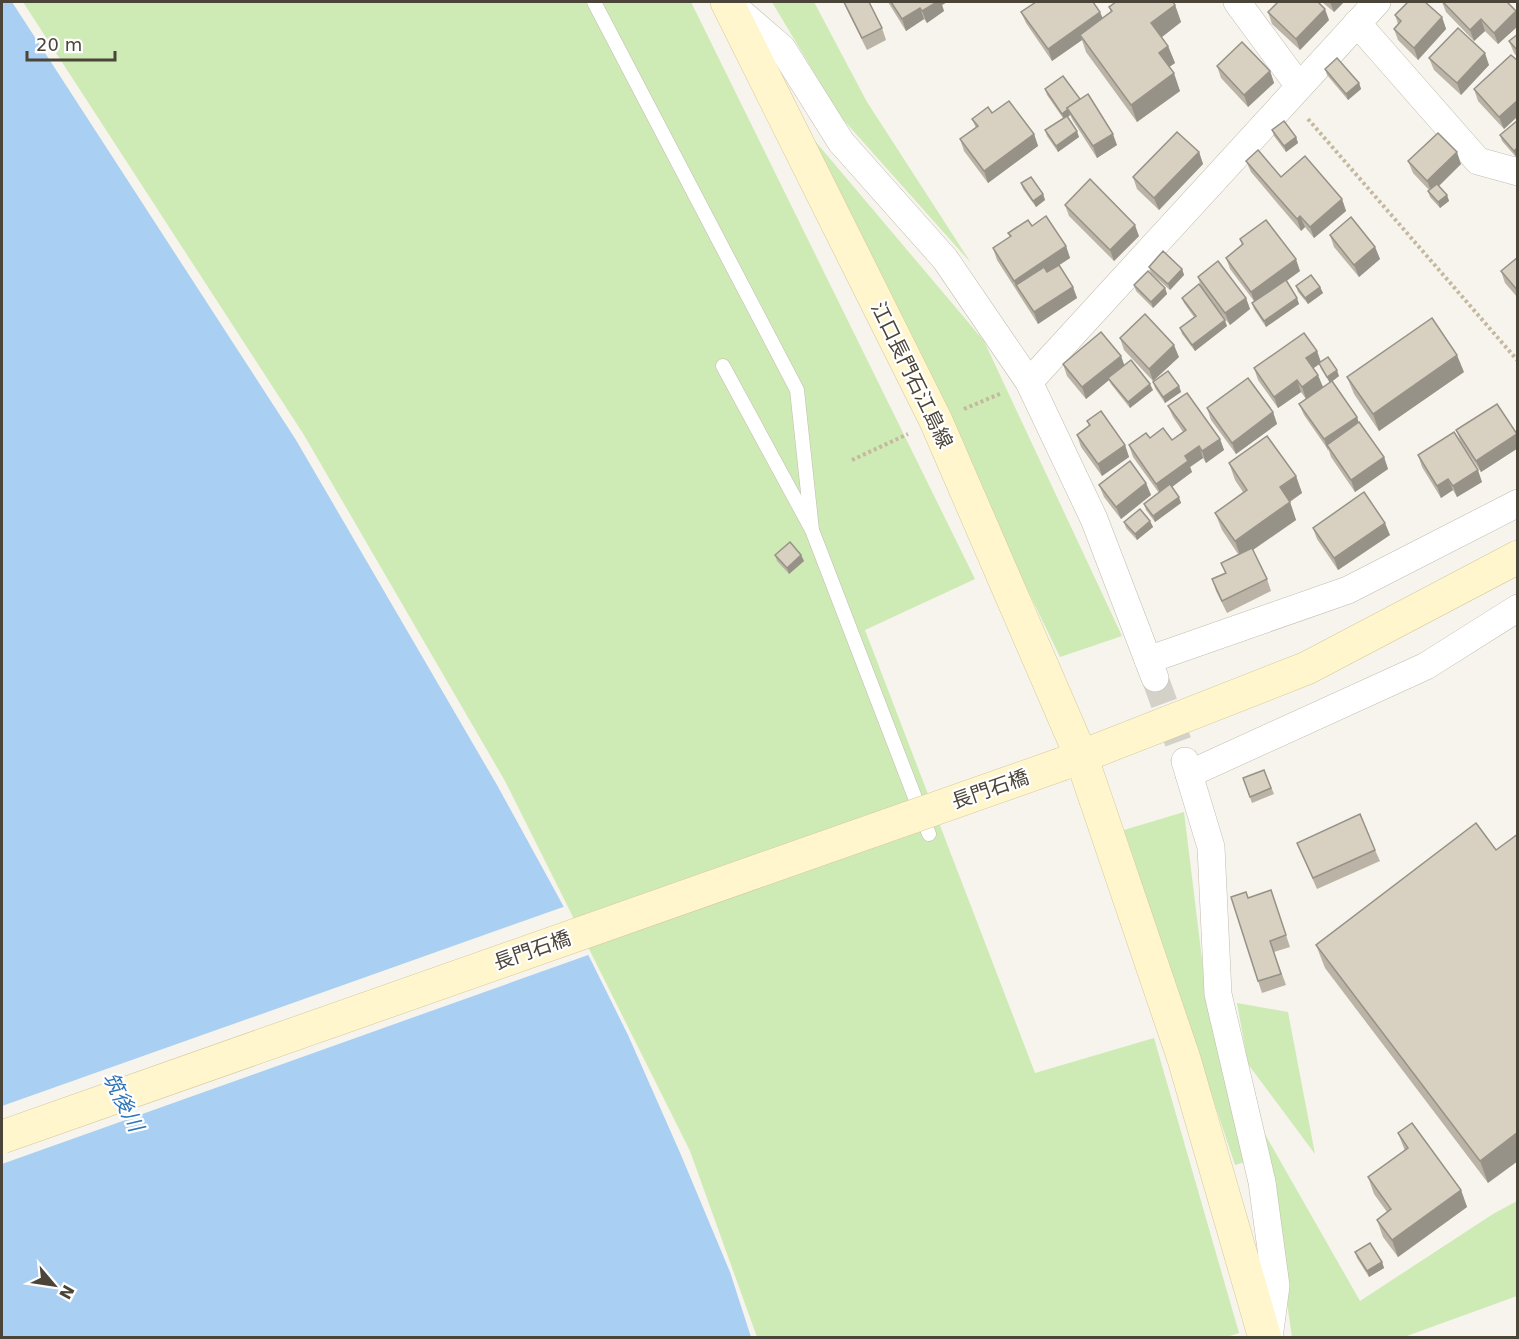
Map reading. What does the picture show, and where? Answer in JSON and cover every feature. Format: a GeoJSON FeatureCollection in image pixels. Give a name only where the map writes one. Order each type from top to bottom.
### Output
{"type":"FeatureCollection","features":[{"type":"Feature","properties":{"kind":"street"},"geometry":{"type":"LineString","coordinates":[[728,2],[782,48],[841,142],[945,259],[1029,382],[1094,519],[1152,669],[1348,590],[1518,503]]}},
{"type":"Feature","properties":{"kind":"street","name":"江口長門石江島線"},"geometry":{"type":"LineString","coordinates":[[728,2],[936,421],[1072,760],[1184,1059],[1267,1338]]}},
{"type":"Feature","properties":{"kind":"street"},"geometry":{"type":"LineString","coordinates":[[1237,2],[1299,86]]}},
{"type":"Feature","properties":{"kind":"street"},"geometry":{"type":"LineString","coordinates":[[1029,382],[1377,2]]}},
{"type":"Feature","properties":{"kind":"street"},"geometry":{"type":"LineString","coordinates":[[1357,22],[1478,161],[1518,172]]}},
{"type":"Feature","properties":{"kind":"street","name":"長門石橋"},"geometry":{"type":"LineString","coordinates":[[2,1137],[1072,760],[1307,668],[1518,557]]}},
{"type":"Feature","properties":{"kind":"street"},"geometry":{"type":"LineString","coordinates":[[1267,1338],[1276,1286],[1262,1182],[1218,994],[1211,847],[1187,768],[1426,666],[1518,608]]}},
{"type":"Feature","properties":{"kind":"lane"},"geometry":{"type":"LineString","coordinates":[[594,2],[797,390],[812,530]]}},
{"type":"Feature","properties":{"kind":"lane"},"geometry":{"type":"LineString","coordinates":[[723,366],[812,530],[929,834]]}},
{"type":"Feature","properties":{"kind":"path"},"geometry":{"type":"LineString","coordinates":[[1299,86],[1301,111],[1518,361]]}},
{"type":"Feature","properties":{"kind":"path"},"geometry":{"type":"LineString","coordinates":[[852,460],[936,421],[1029,382]]}},
{"type":"Feature","properties":{"kind":"green space"},"geometry":{"type":"Polygon","coordinates":[[[23,2],[691,2],[975,579],[865,630],[1035,1073],[1154,1038],[1239,1333],[1223,1338],[757,1337],[690,1151],[505,781],[304,435],[23,2]]]}},
{"type":"Feature","properties":{"kind":"green space"},"geometry":{"type":"Polygon","coordinates":[[[772,2],[814,2],[867,102],[971,263],[840,116],[772,2]]]}},
{"type":"Feature","properties":{"kind":"green space"},"geometry":{"type":"Polygon","coordinates":[[[804,128],[984,341],[1122,636],[1060,657],[804,128]]]}},
{"type":"Feature","properties":{"kind":"green space"},"geometry":{"type":"Polygon","coordinates":[[[1184,812],[1206,992],[1248,1161],[1235,1165],[1124,830],[1184,812]]]}},
{"type":"Feature","properties":{"kind":"green space"},"geometry":{"type":"Polygon","coordinates":[[[1237,1003],[1288,1012],[1315,1154],[1248,1064],[1237,1003]]]}},
{"type":"Feature","properties":{"kind":"green space"},"geometry":{"type":"Polygon","coordinates":[[[1262,1129],[1360,1301],[1493,1214],[1517,1201],[1517,1296],[1404,1337],[1292,1337],[1262,1129]]]}},
{"type":"Feature","properties":{"kind":"water","name":"筑後川"},"geometry":{"type":"Polygon","coordinates":[[[2,2],[12,2],[296,440],[497,785],[571,920],[628,1035],[730,1272],[751,1337],[2,1338],[2,2]]]}},
{"type":"Feature","properties":{"kind":"pier"},"geometry":{"type":"Polygon","coordinates":[[[566,906],[591,954],[2,1164],[2,1106],[566,906]]]}},
{"type":"Feature","properties":{"kind":"building"},"geometry":{"type":"Polygon","coordinates":[[[844,2],[869,2],[882,28],[862,38],[844,2]]]}},
{"type":"Feature","properties":{"kind":"building"},"geometry":{"type":"Polygon","coordinates":[[[891,2],[937,2],[922,11],[920,8],[902,19],[891,2]]]}},
{"type":"Feature","properties":{"kind":"building"},"geometry":{"type":"Polygon","coordinates":[[[1036,2],[1093,2],[1100,12],[1048,49],[1021,12],[1036,2]]]}},
{"type":"Feature","properties":{"kind":"building"},"geometry":{"type":"Polygon","coordinates":[[[1116,2],[1173,2],[1175,5],[1151,23],[1168,46],[1159,53],[1174,73],[1131,105],[1080,35],[1112,11],[1109,7],[1116,2]]]}},
{"type":"Feature","properties":{"kind":"building"},"geometry":{"type":"Polygon","coordinates":[[[1278,2],[1318,2],[1325,9],[1296,39],[1268,12],[1278,2]]]}},
{"type":"Feature","properties":{"kind":"building"},"geometry":{"type":"Polygon","coordinates":[[[1408,2],[1425,2],[1442,17],[1414,48],[1394,29],[1401,21],[1395,15],[1408,2]]]}},
{"type":"Feature","properties":{"kind":"building"},"geometry":{"type":"Polygon","coordinates":[[[1443,2],[1507,2],[1516,11],[1494,33],[1481,19],[1470,30],[1443,2]]]}},
{"type":"Feature","properties":{"kind":"building"},"geometry":{"type":"Polygon","coordinates":[[[1458,28],[1485,53],[1457,83],[1429,58],[1458,28]]]}},
{"type":"Feature","properties":{"kind":"building"},"geometry":{"type":"Polygon","coordinates":[[[1518,34],[1518,51],[1509,41],[1518,34]]]}},
{"type":"Feature","properties":{"kind":"building"},"geometry":{"type":"Polygon","coordinates":[[[1242,42],[1270,71],[1244,95],[1217,66],[1242,42]]]}},
{"type":"Feature","properties":{"kind":"building"},"geometry":{"type":"Polygon","coordinates":[[[1511,55],[1518,61],[1518,100],[1499,117],[1474,89],[1511,55]]]}},
{"type":"Feature","properties":{"kind":"building"},"geometry":{"type":"Polygon","coordinates":[[[1337,58],[1359,83],[1346,94],[1325,69],[1337,58]]]}},
{"type":"Feature","properties":{"kind":"building"},"geometry":{"type":"Polygon","coordinates":[[[1063,76],[1080,99],[1062,114],[1045,89],[1063,76]]]}},
{"type":"Feature","properties":{"kind":"building"},"geometry":{"type":"Polygon","coordinates":[[[1088,94],[1113,134],[1093,146],[1067,108],[1088,94]]]}},
{"type":"Feature","properties":{"kind":"building"},"geometry":{"type":"Polygon","coordinates":[[[1009,101],[1034,134],[984,171],[960,139],[978,126],[972,119],[988,107],[992,113],[1009,101]]]}},
{"type":"Feature","properties":{"kind":"building"},"geometry":{"type":"Polygon","coordinates":[[[1067,116],[1077,131],[1056,146],[1045,130],[1067,116]]]}},
{"type":"Feature","properties":{"kind":"building"},"geometry":{"type":"Polygon","coordinates":[[[1518,120],[1518,147],[1514,151],[1500,135],[1518,120]]]}},
{"type":"Feature","properties":{"kind":"building"},"geometry":{"type":"Polygon","coordinates":[[[1284,121],[1296,137],[1284,146],[1272,130],[1284,121]]]}},
{"type":"Feature","properties":{"kind":"building"},"geometry":{"type":"Polygon","coordinates":[[[1177,132],[1199,152],[1154,198],[1133,177],[1177,132]]]}},
{"type":"Feature","properties":{"kind":"building"},"geometry":{"type":"Polygon","coordinates":[[[1438,133],[1457,152],[1427,181],[1408,161],[1438,133]]]}},
{"type":"Feature","properties":{"kind":"building"},"geometry":{"type":"Polygon","coordinates":[[[1258,150],[1281,177],[1305,156],[1342,199],[1310,227],[1300,216],[1297,219],[1246,161],[1258,150]]]}},
{"type":"Feature","properties":{"kind":"building"},"geometry":{"type":"Polygon","coordinates":[[[1031,177],[1043,194],[1033,201],[1021,183],[1031,177]]]}},
{"type":"Feature","properties":{"kind":"building"},"geometry":{"type":"Polygon","coordinates":[[[1090,179],[1135,225],[1110,250],[1065,205],[1090,179]]]}},
{"type":"Feature","properties":{"kind":"building"},"geometry":{"type":"Polygon","coordinates":[[[1437,184],[1447,195],[1438,202],[1428,191],[1437,184]]]}},
{"type":"Feature","properties":{"kind":"building"},"geometry":{"type":"Polygon","coordinates":[[[1046,216],[1066,246],[1014,281],[993,248],[1011,236],[1008,233],[1028,220],[1032,226],[1046,216]]]}},
{"type":"Feature","properties":{"kind":"building"},"geometry":{"type":"Polygon","coordinates":[[[1351,217],[1375,247],[1354,265],[1330,235],[1351,217]]]}},
{"type":"Feature","properties":{"kind":"building"},"geometry":{"type":"Polygon","coordinates":[[[1266,220],[1296,259],[1251,292],[1226,258],[1243,244],[1240,239],[1266,220]]]}},
{"type":"Feature","properties":{"kind":"building"},"geometry":{"type":"Polygon","coordinates":[[[1163,251],[1182,269],[1168,284],[1149,267],[1163,251]]]}},
{"type":"Feature","properties":{"kind":"building"},"geometry":{"type":"Polygon","coordinates":[[[1518,257],[1518,291],[1501,271],[1518,257]]]}},
{"type":"Feature","properties":{"kind":"building"},"geometry":{"type":"Polygon","coordinates":[[[1218,261],[1246,298],[1225,313],[1198,277],[1218,261]]]}},
{"type":"Feature","properties":{"kind":"building"},"geometry":{"type":"Polygon","coordinates":[[[1059,265],[1073,287],[1034,312],[1016,285],[1044,267],[1047,272],[1059,265]]]}},
{"type":"Feature","properties":{"kind":"building"},"geometry":{"type":"Polygon","coordinates":[[[1148,271],[1165,288],[1151,302],[1134,285],[1148,271]]]}},
{"type":"Feature","properties":{"kind":"building"},"geometry":{"type":"Polygon","coordinates":[[[1311,275],[1320,287],[1305,298],[1296,286],[1311,275]]]}},
{"type":"Feature","properties":{"kind":"building"},"geometry":{"type":"Polygon","coordinates":[[[1286,280],[1297,298],[1264,321],[1252,303],[1286,280]]]}},
{"type":"Feature","properties":{"kind":"building"},"geometry":{"type":"Polygon","coordinates":[[[1199,284],[1225,320],[1192,345],[1180,328],[1196,316],[1182,298],[1199,284]]]}},
{"type":"Feature","properties":{"kind":"building"},"geometry":{"type":"Polygon","coordinates":[[[1145,314],[1174,345],[1149,369],[1120,338],[1145,314]]]}},
{"type":"Feature","properties":{"kind":"building"},"geometry":{"type":"Polygon","coordinates":[[[1432,318],[1457,355],[1373,414],[1347,377],[1432,318]]]}},
{"type":"Feature","properties":{"kind":"building"},"geometry":{"type":"Polygon","coordinates":[[[1101,332],[1121,356],[1082,387],[1063,364],[1101,332]]]}},
{"type":"Feature","properties":{"kind":"building"},"geometry":{"type":"Polygon","coordinates":[[[1304,333],[1317,351],[1306,358],[1318,375],[1302,387],[1297,380],[1274,397],[1254,368],[1304,333]]]}},
{"type":"Feature","properties":{"kind":"building"},"geometry":{"type":"Polygon","coordinates":[[[1328,357],[1337,370],[1327,377],[1319,363],[1328,357]]]}},
{"type":"Feature","properties":{"kind":"building"},"geometry":{"type":"Polygon","coordinates":[[[1131,360],[1150,384],[1128,402],[1108,378],[1131,360]]]}},
{"type":"Feature","properties":{"kind":"building"},"geometry":{"type":"Polygon","coordinates":[[[1168,371],[1179,386],[1163,397],[1153,382],[1168,371]]]}},
{"type":"Feature","properties":{"kind":"building"},"geometry":{"type":"Polygon","coordinates":[[[1248,378],[1273,412],[1232,443],[1207,408],[1248,378]]]}},
{"type":"Feature","properties":{"kind":"building"},"geometry":{"type":"Polygon","coordinates":[[[1332,381],[1357,417],[1324,439],[1299,404],[1332,381]]]}},
{"type":"Feature","properties":{"kind":"building"},"geometry":{"type":"Polygon","coordinates":[[[1187,393],[1220,439],[1202,451],[1199,446],[1185,456],[1188,461],[1156,484],[1129,445],[1146,433],[1150,438],[1163,428],[1172,440],[1186,430],[1168,406],[1187,393]]]}},
{"type":"Feature","properties":{"kind":"building"},"geometry":{"type":"Polygon","coordinates":[[[1497,404],[1517,434],[1476,461],[1456,430],[1497,404]]]}},
{"type":"Feature","properties":{"kind":"building"},"geometry":{"type":"Polygon","coordinates":[[[1101,411],[1125,445],[1098,464],[1077,435],[1090,425],[1087,421],[1101,411]]]}},
{"type":"Feature","properties":{"kind":"building"},"geometry":{"type":"Polygon","coordinates":[[[1359,422],[1384,457],[1351,480],[1327,445],[1359,422]]]}},
{"type":"Feature","properties":{"kind":"building"},"geometry":{"type":"Polygon","coordinates":[[[1454,432],[1478,470],[1453,486],[1448,479],[1437,486],[1418,455],[1454,432]]]}},
{"type":"Feature","properties":{"kind":"building"},"geometry":{"type":"Polygon","coordinates":[[[1267,436],[1296,476],[1280,487],[1290,502],[1235,541],[1215,513],[1247,490],[1229,463],[1267,436]]]}},
{"type":"Feature","properties":{"kind":"building"},"geometry":{"type":"Polygon","coordinates":[[[1130,461],[1146,483],[1116,507],[1099,485],[1130,461]]]}},
{"type":"Feature","properties":{"kind":"building"},"geometry":{"type":"Polygon","coordinates":[[[1170,484],[1179,497],[1153,516],[1144,504],[1170,484]]]}},
{"type":"Feature","properties":{"kind":"building"},"geometry":{"type":"Polygon","coordinates":[[[1364,492],[1385,523],[1334,558],[1313,528],[1364,492]]]}},
{"type":"Feature","properties":{"kind":"building"},"geometry":{"type":"Polygon","coordinates":[[[1140,509],[1150,521],[1135,534],[1124,522],[1140,509]]]}},
{"type":"Feature","properties":{"kind":"building"},"geometry":{"type":"Polygon","coordinates":[[[790,542],[801,555],[787,568],[775,555],[790,542]]]}},
{"type":"Feature","properties":{"kind":"building"},"geometry":{"type":"Polygon","coordinates":[[[1252,548],[1267,579],[1222,601],[1212,579],[1226,573],[1221,563],[1252,548]]]}},
{"type":"Feature","properties":{"kind":"building"},"geometry":{"type":"Polygon","coordinates":[[[1264,770],[1271,788],[1250,797],[1243,778],[1264,770]]]}},
{"type":"Feature","properties":{"kind":"building"},"geometry":{"type":"Polygon","coordinates":[[[1360,814],[1375,850],[1313,878],[1297,843],[1360,814]]]}},
{"type":"Feature","properties":{"kind":"building"},"geometry":{"type":"Polygon","coordinates":[[[1476,823],[1496,850],[1518,834],[1518,1132],[1480,1161],[1316,945],[1476,823]]]}},
{"type":"Feature","properties":{"kind":"building"},"geometry":{"type":"Polygon","coordinates":[[[1271,890],[1286,935],[1270,941],[1281,974],[1258,981],[1231,897],[1246,892],[1248,898],[1271,890]]]}},
{"type":"Feature","properties":{"kind":"building"},"geometry":{"type":"Polygon","coordinates":[[[1412,1123],[1461,1190],[1392,1240],[1377,1220],[1391,1209],[1368,1177],[1408,1148],[1398,1133],[1412,1123]]]}},
{"type":"Feature","properties":{"kind":"building"},"geometry":{"type":"Polygon","coordinates":[[[1370,1243],[1382,1262],[1367,1271],[1355,1252],[1370,1243]]]}},
{"type":"Feature","properties":{"kind":"tunnel"},"geometry":{"type":"LineString","coordinates":[[1155,678],[1185,761]]}}]}
